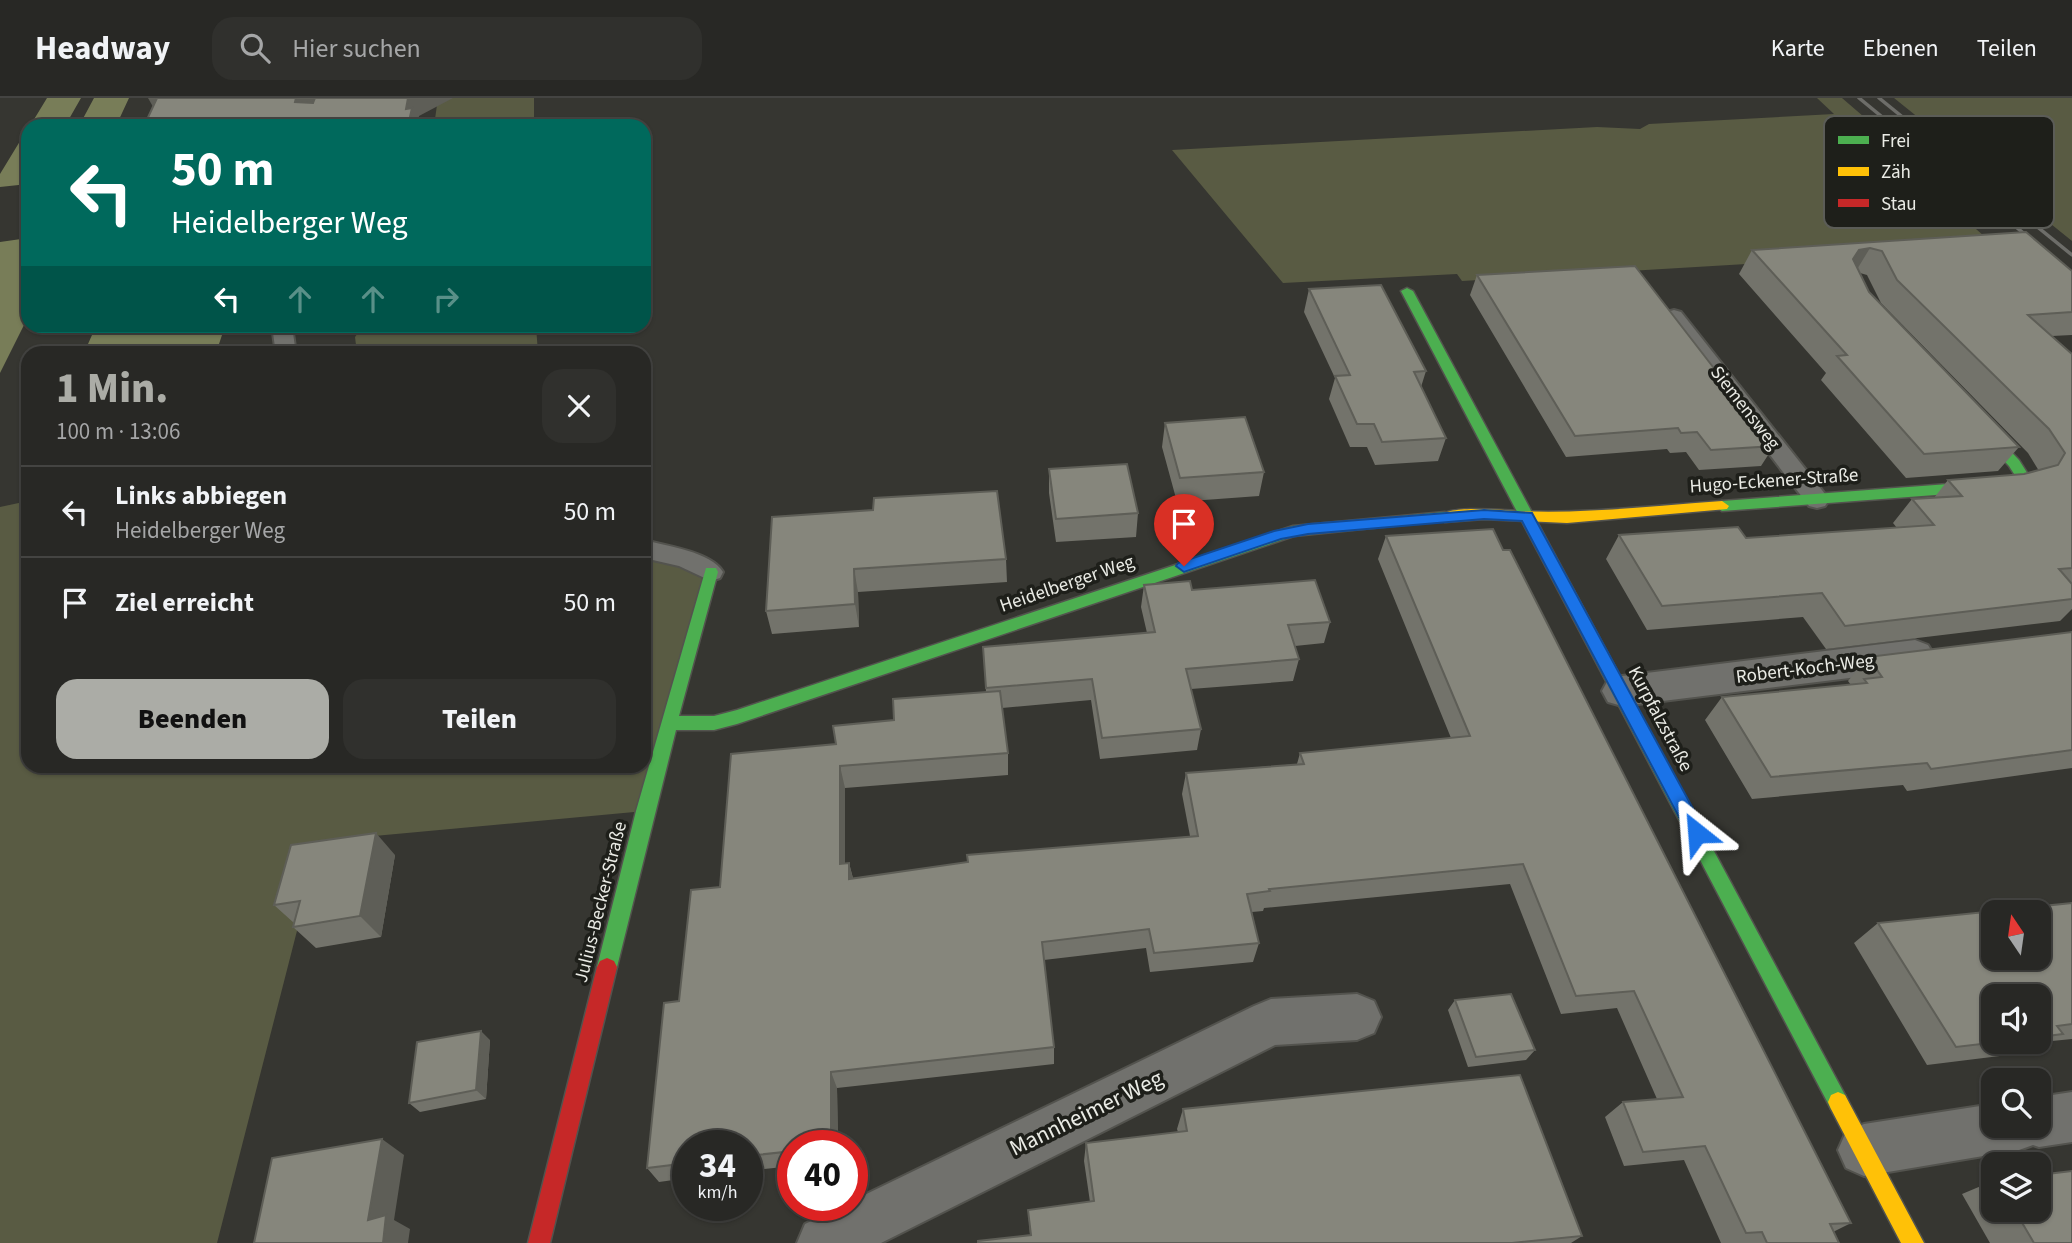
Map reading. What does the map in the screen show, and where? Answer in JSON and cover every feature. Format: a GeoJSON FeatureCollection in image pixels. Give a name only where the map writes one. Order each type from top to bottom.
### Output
{"type":"FeatureCollection","features":[{"type":"Feature","properties":{"kind":"street","name":"Kurpfalzstraße"},"geometry":{"type":"LineString","coordinates":[[1407,291],[1622,691],[1913,1243]]}},
{"type":"Feature","properties":{"kind":"street","name":"Hugo-Eckener-Straße"},"geometry":{"type":"LineString","coordinates":[[1527,517],[1567,518],[1816,500],[2002,485],[2024,480],[2014,463],[1958,405]]}},
{"type":"Feature","properties":{"kind":"street","name":"Heidelberger Weg"},"geometry":{"type":"LineString","coordinates":[[669,723],[714,723],[737,717],[1293,531],[1484,514],[1527,517]]}},
{"type":"Feature","properties":{"kind":"street","name":"Julius-Becker-Straße"},"geometry":{"type":"LineString","coordinates":[[539,1243],[669,723],[711,572]]}},
{"type":"Feature","properties":{"kind":"street","name":"Robert-Koch-Weg"},"geometry":{"type":"LineString","coordinates":[[1622,691],[1949,651]]}},
{"type":"Feature","properties":{"kind":"street","name":"Mannheimer Weg"},"geometry":{"type":"LineString","coordinates":[[824,1243],[1271,1022],[1357,1017]]}},
{"type":"Feature","properties":{"kind":"street"},"geometry":{"type":"LineString","coordinates":[[2051,1120],[2072,1117]]}},
{"type":"Feature","properties":{"kind":"street"},"geometry":{"type":"LineString","coordinates":[[1864,1150],[1981,1131]]}},
{"type":"Feature","properties":{"kind":"lane","name":"Siemensweg"},"geometry":{"type":"LineString","coordinates":[[1674,316],[1816,500]]}},
{"type":"Feature","properties":{"kind":"lane"},"geometry":{"type":"LineString","coordinates":[[651,552],[686,559],[711,572]]}},
{"type":"Feature","properties":{"kind":"shaded area"},"geometry":{"type":"Polygon","coordinates":[[[47,98],[81,98],[69,119],[34,119],[47,98]]]}},
{"type":"Feature","properties":{"kind":"shaded area"},"geometry":{"type":"Polygon","coordinates":[[[94,98],[129,98],[119,119],[83,119],[94,98]]]}},
{"type":"Feature","properties":{"kind":"shaded area"},"geometry":{"type":"Polygon","coordinates":[[[438,98],[534,98],[534,119],[435,119],[438,98]]]}},
{"type":"Feature","properties":{"kind":"shaded area"},"geometry":{"type":"Polygon","coordinates":[[[1817,98],[1842,98],[1863,116],[1824,116],[1824,228],[1975,228],[1999,249],[1462,281],[1457,274],[1283,283],[1172,150],[1597,127],[1640,129],[1649,124],[1834,114],[1817,98]]]}},
{"type":"Feature","properties":{"kind":"shaded area"},"geometry":{"type":"Polygon","coordinates":[[[1894,98],[2072,98],[2072,241],[2054,227],[2054,116],[1916,116],[1894,98]]]}},
{"type":"Feature","properties":{"kind":"shaded area"},"geometry":{"type":"Polygon","coordinates":[[[21,140],[21,185],[0,187],[0,174],[21,140]]]}},
{"type":"Feature","properties":{"kind":"shaded area"},"geometry":{"type":"Polygon","coordinates":[[[21,239],[21,331],[0,373],[0,242],[21,239]]]}},
{"type":"Feature","properties":{"kind":"shaded area"},"geometry":{"type":"Polygon","coordinates":[[[93,333],[223,333],[218,346],[87,346],[93,333]]]}},
{"type":"Feature","properties":{"kind":"shaded area"},"geometry":{"type":"Polygon","coordinates":[[[358,333],[537,333],[537,346],[356,346],[355,337],[358,333]]]}},
{"type":"Feature","properties":{"kind":"shaded area"},"geometry":{"type":"Polygon","coordinates":[[[21,502],[21,773],[651,773],[651,551],[711,572],[645,811],[320,841],[217,1243],[0,1243],[0,507],[21,502]]]}},
{"type":"Feature","properties":{"kind":"building"},"geometry":{"type":"Polygon","coordinates":[[[157,98],[296,98],[295,102],[313,103],[315,98],[408,98],[406,109],[412,108],[410,119],[147,119],[157,98]]]}},
{"type":"Feature","properties":{"kind":"building"},"geometry":{"type":"Polygon","coordinates":[[[2026,232],[2072,271],[2072,312],[2028,315],[2072,354],[2072,568],[2059,569],[2072,584],[2072,599],[1845,626],[1822,593],[1662,606],[1619,535],[1738,527],[1746,538],[1934,525],[1912,499],[1962,496],[1948,480],[2024,474],[2058,465],[2065,453],[2049,429],[1897,280],[1882,251],[1870,248],[1859,250],[1853,259],[1869,292],[2019,447],[1924,454],[1837,356],[1847,355],[1752,250],[2026,232]]]}},
{"type":"Feature","properties":{"kind":"building"},"geometry":{"type":"Polygon","coordinates":[[[1635,266],[1774,446],[1711,450],[1697,432],[1681,433],[1678,428],[1575,436],[1477,275],[1635,266]]]}},
{"type":"Feature","properties":{"kind":"building"},"geometry":{"type":"Polygon","coordinates":[[[1381,285],[1426,371],[1414,372],[1446,438],[1382,442],[1374,424],[1357,424],[1335,376],[1350,375],[1309,289],[1381,285]]]}},
{"type":"Feature","properties":{"kind":"building"},"geometry":{"type":"Polygon","coordinates":[[[1245,417],[1264,472],[1180,478],[1165,423],[1245,417]]]}},
{"type":"Feature","properties":{"kind":"building"},"geometry":{"type":"Polygon","coordinates":[[[1127,464],[1138,513],[1056,519],[1049,469],[1127,464]]]}},
{"type":"Feature","properties":{"kind":"building"},"geometry":{"type":"Polygon","coordinates":[[[997,491],[1006,559],[854,569],[855,604],[766,611],[772,517],[873,510],[874,498],[997,491]]]}},
{"type":"Feature","properties":{"kind":"building"},"geometry":{"type":"Polygon","coordinates":[[[1493,529],[1503,550],[1510,550],[1851,1223],[1830,1224],[1839,1243],[1767,1243],[1762,1232],[1746,1233],[1705,1146],[1643,1152],[1623,1102],[1683,1097],[1634,991],[1576,996],[1523,864],[1269,889],[1270,891],[1247,894],[1259,943],[1154,953],[1149,929],[1042,942],[1054,1047],[831,1072],[831,1130],[777,1130],[777,1153],[763,1154],[763,1130],[672,1130],[672,1165],[647,1168],[664,1003],[679,1001],[691,890],[720,887],[731,754],[836,744],[833,726],[894,720],[893,699],[1000,691],[1008,753],[840,766],[840,864],[849,863],[849,879],[968,862],[967,855],[1198,836],[1186,773],[1304,764],[1300,753],[1470,736],[1386,536],[1493,529]]]}},
{"type":"Feature","properties":{"kind":"building"},"geometry":{"type":"Polygon","coordinates":[[[1315,580],[1330,622],[1288,625],[1299,659],[1186,669],[1201,729],[1102,738],[1092,679],[986,688],[983,647],[1155,632],[1144,585],[1190,581],[1192,590],[1315,580]]]}},
{"type":"Feature","properties":{"kind":"building"},"geometry":{"type":"Polygon","coordinates":[[[2072,632],[2072,750],[1931,769],[1927,763],[1771,777],[1722,697],[1867,683],[1864,679],[1882,677],[1868,657],[2072,632]]]}},
{"type":"Feature","properties":{"kind":"building"},"geometry":{"type":"Polygon","coordinates":[[[376,833],[360,916],[293,927],[300,901],[274,905],[291,845],[376,833]]]}},
{"type":"Feature","properties":{"kind":"building"},"geometry":{"type":"Polygon","coordinates":[[[2072,903],[2072,1024],[2057,1026],[2063,1034],[2051,1036],[2051,984],[1981,984],[1981,1044],[1956,1047],[1878,923],[1981,912],[1981,970],[2051,970],[2051,905],[2072,903]]]}},
{"type":"Feature","properties":{"kind":"building"},"geometry":{"type":"Polygon","coordinates":[[[1511,994],[1535,1050],[1476,1057],[1455,1000],[1511,994]]]}},
{"type":"Feature","properties":{"kind":"building"},"geometry":{"type":"Polygon","coordinates":[[[481,1031],[476,1090],[409,1103],[417,1042],[481,1031]]]}},
{"type":"Feature","properties":{"kind":"building"},"geometry":{"type":"Polygon","coordinates":[[[1520,1075],[1582,1236],[1512,1243],[978,1243],[1031,1235],[1028,1210],[1094,1201],[1086,1143],[1187,1131],[1183,1109],[1520,1075]]]}},
{"type":"Feature","properties":{"kind":"building"},"geometry":{"type":"Polygon","coordinates":[[[382,1139],[368,1220],[386,1215],[383,1243],[254,1243],[272,1158],[382,1139]]]}},
{"type":"Feature","properties":{"kind":"building"},"geometry":{"type":"Polygon","coordinates":[[[2072,1171],[2072,1243],[2034,1243],[2022,1222],[2051,1222],[2051,1174],[2072,1171]]]}},
{"type":"Feature","properties":{"kind":"railway"},"geometry":{"type":"LineString","coordinates":[[1859,98],[1881,116]]}},
{"type":"Feature","properties":{"kind":"railway"},"geometry":{"type":"LineString","coordinates":[[1879,98],[1901,116]]}},
{"type":"Feature","properties":{"kind":"railway"},"geometry":{"type":"LineString","coordinates":[[2017,228],[2038,245]]}},
{"type":"Feature","properties":{"kind":"railway"},"geometry":{"type":"LineString","coordinates":[[2039,228],[2072,255]]}},
{"type":"Feature","properties":{"kind":"traffic: fast"},"geometry":{"type":"LineString","coordinates":[[1407,291],[1838,1102]]}},
{"type":"Feature","properties":{"kind":"traffic: fast"},"geometry":{"type":"LineString","coordinates":[[1722,506],[2002,485],[2024,479],[2014,463],[1973,420]]}},
{"type":"Feature","properties":{"kind":"traffic: fast"},"geometry":{"type":"LineString","coordinates":[[669,723],[714,723],[737,717],[1293,531],[1445,517]]}},
{"type":"Feature","properties":{"kind":"traffic: fast"},"geometry":{"type":"LineString","coordinates":[[607,967],[645,811],[711,572]]}},
{"type":"Feature","properties":{"kind":"traffic: slow"},"geometry":{"type":"LineString","coordinates":[[1445,517],[1484,514],[1567,518],[1722,506]]}},
{"type":"Feature","properties":{"kind":"traffic: slow"},"geometry":{"type":"LineString","coordinates":[[1838,1102],[1913,1243]]}},
{"type":"Feature","properties":{"kind":"traffic: jam"},"geometry":{"type":"LineString","coordinates":[[539,1243],[607,967]]}},
{"type":"Feature","properties":{"kind":"route"},"geometry":{"type":"LineString","coordinates":[[1184,566],[1293,531],[1484,514],[1527,517],[1697,833]]}}]}
